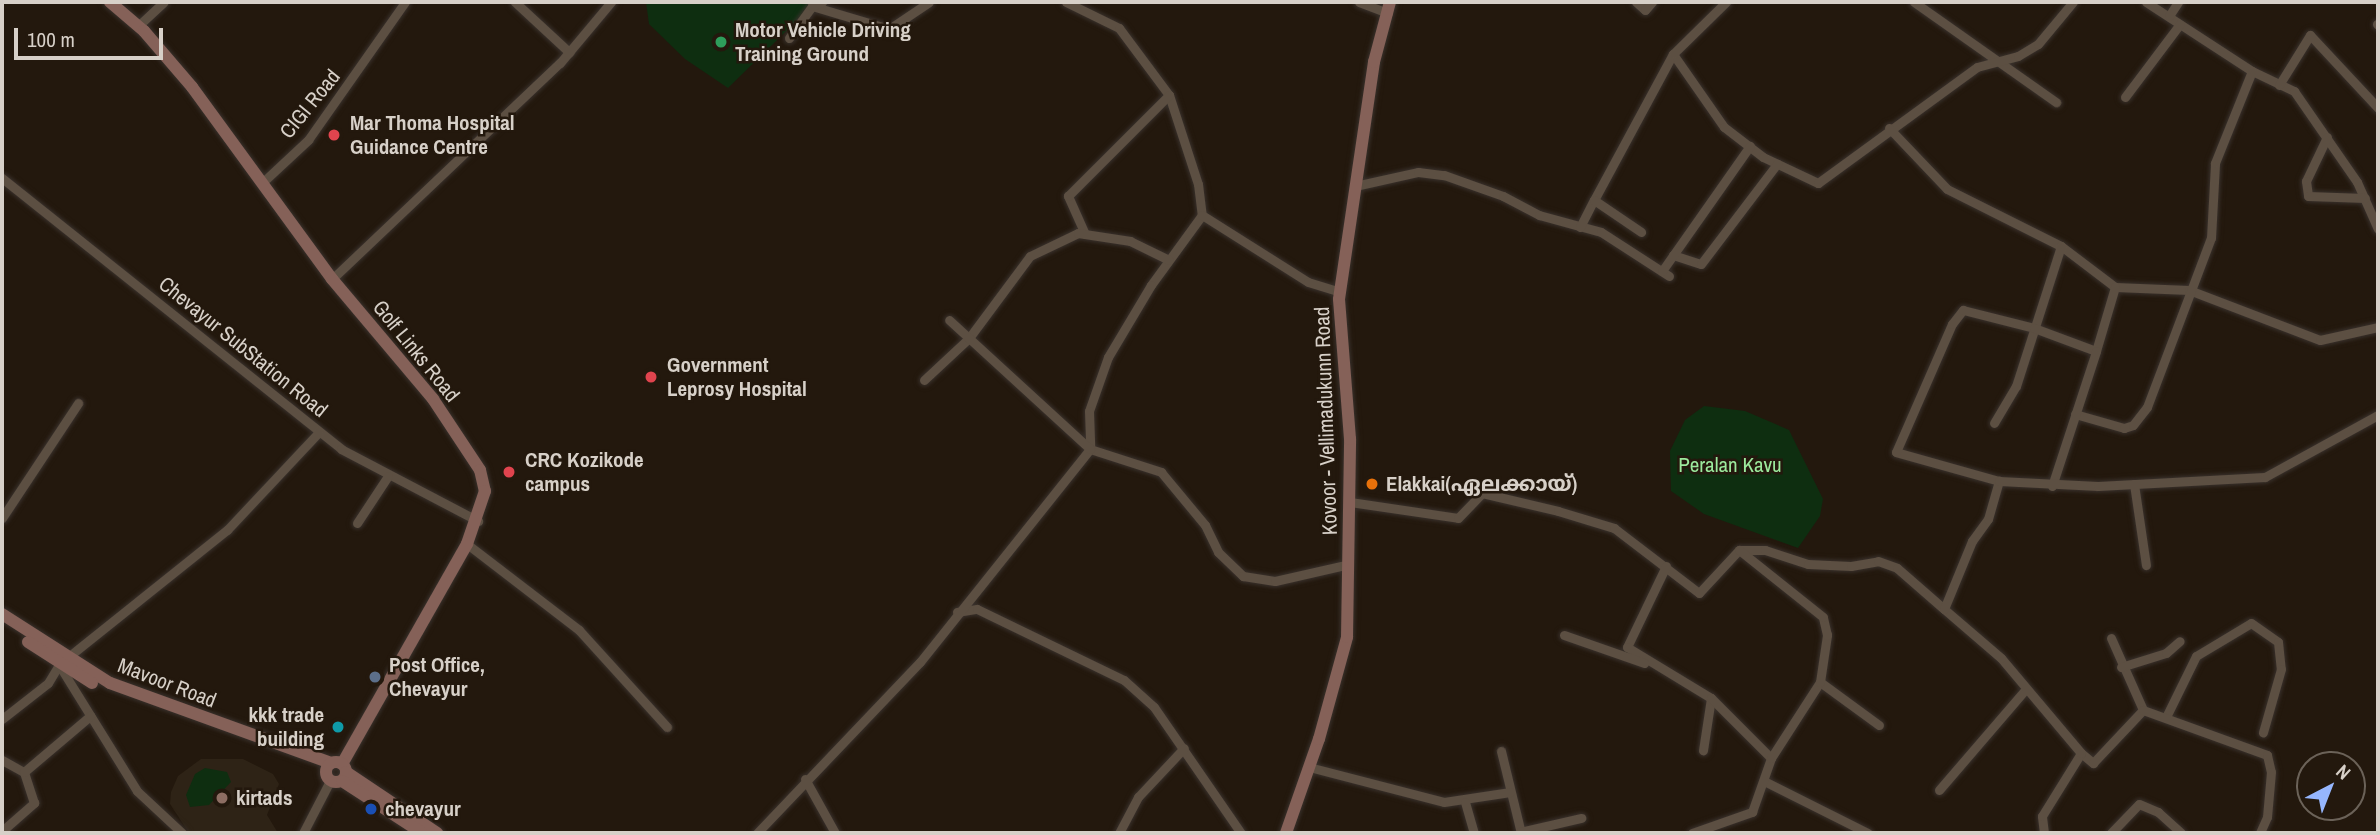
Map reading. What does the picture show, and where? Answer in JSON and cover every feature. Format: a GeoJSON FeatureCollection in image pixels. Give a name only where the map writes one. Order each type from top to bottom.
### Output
{"type":"FeatureCollection","features":[{"type":"Feature","properties":{"kind":"main road","name":"Golf Links Road"},"geometry":{"type":"LineString","coordinates":[[110,2],[138,26],[191,87],[332,279],[433,399],[480,470],[485,491],[478,521],[336,772]]}},
{"type":"Feature","properties":{"kind":"main road","name":"Kovoor - Vellimadukunn Road"},"geometry":{"type":"LineString","coordinates":[[1286,833],[1343,659],[1350,502],[1340,292],[1374,62],[1389,8]]}},
{"type":"Feature","properties":{"kind":"main road","name":"Mavoor Road"},"geometry":{"type":"LineString","coordinates":[[2,614],[63,661]]}},
{"type":"Feature","properties":{"kind":"main road","name":"Mavoor Road"},"geometry":{"type":"LineString","coordinates":[[2,625],[63,661],[155,701],[336,772]]}},
{"type":"Feature","properties":{"kind":"main road"},"geometry":{"type":"LineString","coordinates":[[336,772],[422,833]]}},
{"type":"Feature","properties":{"kind":"main road"},"geometry":{"type":"LineString","coordinates":[[336,772],[437,833]]}},
{"type":"Feature","properties":{"kind":"street"},"geometry":{"type":"LineString","coordinates":[[138,26],[164,2]]}},
{"type":"Feature","properties":{"kind":"street","name":"CIGI Road"},"geometry":{"type":"LineString","coordinates":[[263,182],[309,140],[379,44],[405,2]]}},
{"type":"Feature","properties":{"kind":"street"},"geometry":{"type":"LineString","coordinates":[[516,2],[569,52]]}},
{"type":"Feature","properties":{"kind":"street"},"geometry":{"type":"LineString","coordinates":[[332,279],[569,52],[611,2]]}},
{"type":"Feature","properties":{"kind":"street"},"geometry":{"type":"LineString","coordinates":[[789,38],[812,6],[822,2]]}},
{"type":"Feature","properties":{"kind":"street"},"geometry":{"type":"LineString","coordinates":[[812,6],[889,29],[929,2]]}},
{"type":"Feature","properties":{"kind":"street"},"geometry":{"type":"LineString","coordinates":[[757,833],[806,779],[888,698],[1090,449],[1089,411],[1108,357],[1169,260],[1202,215],[1198,184],[1169,95],[1119,28],[1066,2]]}},
{"type":"Feature","properties":{"kind":"street"},"geometry":{"type":"LineString","coordinates":[[1359,2],[1389,8]]}},
{"type":"Feature","properties":{"kind":"street"},"geometry":{"type":"LineString","coordinates":[[1636,2],[1645,10],[1652,2]]}},
{"type":"Feature","properties":{"kind":"street"},"geometry":{"type":"LineString","coordinates":[[1580,227],[1673,54],[1726,2]]}},
{"type":"Feature","properties":{"kind":"street"},"geometry":{"type":"LineString","coordinates":[[1913,2],[2056,102]]}},
{"type":"Feature","properties":{"kind":"street"},"geometry":{"type":"LineString","coordinates":[[1673,54],[1724,127],[1777,164],[1818,183],[1889,128],[1977,67],[2038,44],[2073,2]]}},
{"type":"Feature","properties":{"kind":"street"},"geometry":{"type":"LineString","coordinates":[[2146,2],[2252,71],[2294,91],[2327,137],[2376,215],[2378,229]]}},
{"type":"Feature","properties":{"kind":"street"},"geometry":{"type":"LineString","coordinates":[[2169,16],[2178,2]]}},
{"type":"Feature","properties":{"kind":"street"},"geometry":{"type":"LineString","coordinates":[[2125,97],[2180,24]]}},
{"type":"Feature","properties":{"kind":"street"},"geometry":{"type":"LineString","coordinates":[[2279,85],[2310,35],[2378,108]]}},
{"type":"Feature","properties":{"kind":"street"},"geometry":{"type":"LineString","coordinates":[[2075,414],[2124,428],[2133,425],[2147,407],[2189,290],[2211,238],[2216,163],[2224,132],[2252,71]]}},
{"type":"Feature","properties":{"kind":"street"},"geometry":{"type":"LineString","coordinates":[[1085,234],[1068,196],[1169,95]]}},
{"type":"Feature","properties":{"kind":"street"},"geometry":{"type":"LineString","coordinates":[[1889,128],[1947,189],[2061,246],[2115,288],[2189,290],[2306,338],[2320,340],[2378,327]]}},
{"type":"Feature","properties":{"kind":"street"},"geometry":{"type":"LineString","coordinates":[[2327,137],[2306,181],[2308,196],[2365,198]]}},
{"type":"Feature","properties":{"kind":"street"},"geometry":{"type":"LineString","coordinates":[[1355,186],[1418,172],[1444,176],[1503,195],[1539,215],[1601,232],[1665,274],[1673,255],[1750,146]]}},
{"type":"Feature","properties":{"kind":"street"},"geometry":{"type":"LineString","coordinates":[[1673,255],[1701,264],[1777,164]]}},
{"type":"Feature","properties":{"kind":"street","name":"Chevayur SubStation Road"},"geometry":{"type":"LineString","coordinates":[[2,178],[197,330],[259,386],[319,432],[388,476],[478,521]]}},
{"type":"Feature","properties":{"kind":"street"},"geometry":{"type":"LineString","coordinates":[[1594,200],[1641,232]]}},
{"type":"Feature","properties":{"kind":"street"},"geometry":{"type":"LineString","coordinates":[[1202,215],[1308,282],[1340,292]]}},
{"type":"Feature","properties":{"kind":"street"},"geometry":{"type":"LineString","coordinates":[[923,380],[968,338],[1030,256],[1085,234],[1130,241],[1169,260]]}},
{"type":"Feature","properties":{"kind":"street"},"geometry":{"type":"LineString","coordinates":[[1994,423],[2016,386],[2061,246]]}},
{"type":"Feature","properties":{"kind":"street"},"geometry":{"type":"LineString","coordinates":[[2052,486],[2115,288]]}},
{"type":"Feature","properties":{"kind":"street"},"geometry":{"type":"LineString","coordinates":[[2096,351],[2034,328],[1963,310],[1952,324],[1896,452],[1999,481],[2052,486],[2264,477],[2300,462],[2378,415]]}},
{"type":"Feature","properties":{"kind":"street"},"geometry":{"type":"LineString","coordinates":[[948,320],[1090,449],[1161,472],[1205,525],[1218,552],[1243,576],[1275,581],[1349,564]]}},
{"type":"Feature","properties":{"kind":"street"},"geometry":{"type":"LineString","coordinates":[[2,518],[78,403]]}},
{"type":"Feature","properties":{"kind":"street"},"geometry":{"type":"LineString","coordinates":[[2,719],[48,683],[63,661],[227,530],[319,432]]}},
{"type":"Feature","properties":{"kind":"street"},"geometry":{"type":"LineString","coordinates":[[357,523],[388,476]]}},
{"type":"Feature","properties":{"kind":"street"},"geometry":{"type":"LineString","coordinates":[[1944,610],[1972,541],[1988,519],[1999,481]]}},
{"type":"Feature","properties":{"kind":"street"},"geometry":{"type":"LineString","coordinates":[[2134,484],[2146,565]]}},
{"type":"Feature","properties":{"kind":"street"},"geometry":{"type":"LineString","coordinates":[[1350,502],[1458,518],[1482,493],[1503,497],[1614,528],[1699,593],[1739,550],[1765,550],[1808,564],[1889,564],[2000,658],[2081,753],[2093,763],[2143,710]]}},
{"type":"Feature","properties":{"kind":"street"},"geometry":{"type":"LineString","coordinates":[[467,544],[579,630],[667,727]]}},
{"type":"Feature","properties":{"kind":"street"},"geometry":{"type":"LineString","coordinates":[[1692,833],[1752,812],[1771,758],[1820,682],[1827,635],[1823,617],[1739,550]]}},
{"type":"Feature","properties":{"kind":"street"},"geometry":{"type":"LineString","coordinates":[[1666,566],[1627,648],[1711,698],[1771,758]]}},
{"type":"Feature","properties":{"kind":"street"},"geometry":{"type":"LineString","coordinates":[[957,612],[977,609],[1124,680],[1154,707],[1241,833]]}},
{"type":"Feature","properties":{"kind":"street"},"geometry":{"type":"LineString","coordinates":[[2166,717],[2196,656],[2251,623],[2278,642],[2281,669],[2263,732]]}},
{"type":"Feature","properties":{"kind":"street"},"geometry":{"type":"LineString","coordinates":[[1564,635],[1656,666]]}},
{"type":"Feature","properties":{"kind":"street"},"geometry":{"type":"LineString","coordinates":[[2111,638],[2143,710],[2267,755],[2271,772],[2267,817],[2260,833]]}},
{"type":"Feature","properties":{"kind":"street"},"geometry":{"type":"LineString","coordinates":[[2122,667],[2166,653],[2180,641]]}},
{"type":"Feature","properties":{"kind":"street"},"geometry":{"type":"LineString","coordinates":[[63,661],[90,716],[137,791],[182,833]]}},
{"type":"Feature","properties":{"kind":"street"},"geometry":{"type":"LineString","coordinates":[[1820,682],[1879,724]]}},
{"type":"Feature","properties":{"kind":"street"},"geometry":{"type":"LineString","coordinates":[[1939,790],[2026,689]]}},
{"type":"Feature","properties":{"kind":"street"},"geometry":{"type":"LineString","coordinates":[[1703,750],[1711,698]]}},
{"type":"Feature","properties":{"kind":"street"},"geometry":{"type":"LineString","coordinates":[[24,772],[90,716]]}},
{"type":"Feature","properties":{"kind":"street"},"geometry":{"type":"LineString","coordinates":[[1119,833],[1139,797],[1184,748]]}},
{"type":"Feature","properties":{"kind":"street"},"geometry":{"type":"LineString","coordinates":[[1501,751],[1520,833],[1581,818]]}},
{"type":"Feature","properties":{"kind":"street"},"geometry":{"type":"LineString","coordinates":[[2044,833],[2042,816],[2081,753]]}},
{"type":"Feature","properties":{"kind":"street"},"geometry":{"type":"LineString","coordinates":[[2,760],[24,772],[34,803],[2,831]]}},
{"type":"Feature","properties":{"kind":"street"},"geometry":{"type":"LineString","coordinates":[[1309,767],[1444,803],[1465,802],[1510,792]]}},
{"type":"Feature","properties":{"kind":"street"},"geometry":{"type":"LineString","coordinates":[[303,833],[336,772]]}},
{"type":"Feature","properties":{"kind":"street"},"geometry":{"type":"LineString","coordinates":[[806,779],[835,833]]}},
{"type":"Feature","properties":{"kind":"street"},"geometry":{"type":"LineString","coordinates":[[1764,781],[1868,833]]}},
{"type":"Feature","properties":{"kind":"street"},"geometry":{"type":"LineString","coordinates":[[1465,802],[1474,833]]}},
{"type":"Feature","properties":{"kind":"street"},"geometry":{"type":"LineString","coordinates":[[2111,833],[2139,804],[2158,812],[2182,833]]}},
{"type":"Feature","properties":{"kind":"shaded area","name":"kirtads"},"geometry":{"type":"Polygon","coordinates":[[[201,759],[243,759],[273,774],[279,784],[267,815],[278,833],[189,833],[170,804],[171,792],[178,776],[201,759]]]}},
{"type":"Feature","properties":{"kind":"green space","name":"Motor Vehicle Driving Training Ground"},"geometry":{"type":"Polygon","coordinates":[[[646,2],[816,2],[728,88],[685,59],[649,24],[646,2]]]}},
{"type":"Feature","properties":{"kind":"green space","name":"Peralan Kavu"},"geometry":{"type":"Polygon","coordinates":[[[1704,406],[1745,411],[1789,430],[1823,499],[1820,516],[1798,548],[1704,514],[1671,491],[1670,451],[1685,420],[1704,406]]]}},
{"type":"Feature","properties":{"kind":"green space"},"geometry":{"type":"Polygon","coordinates":[[[205,768],[227,772],[231,782],[209,805],[190,807],[186,795],[195,774],[205,768]]]}},
{"type":"Feature","properties":{"kind":"place","name":"Motor Vehicle Driving Training Ground"},"geometry":{"type":"Point","coordinates":[721,42]}},
{"type":"Feature","properties":{"kind":"place","name":"Mar Thoma Hospital Guidance Centre"},"geometry":{"type":"Point","coordinates":[334,135]}},
{"type":"Feature","properties":{"kind":"place","name":"Government Leprosy Hospital"},"geometry":{"type":"Point","coordinates":[651,377]}},
{"type":"Feature","properties":{"kind":"place","name":"CRC Kozikode campus"},"geometry":{"type":"Point","coordinates":[509,472]}},
{"type":"Feature","properties":{"kind":"place","name":"Elakkai(ഏലക്കായ്)"},"geometry":{"type":"Point","coordinates":[1372,484]}},
{"type":"Feature","properties":{"kind":"place","name":"Post Office, Chevayur"},"geometry":{"type":"Point","coordinates":[375,677]}},
{"type":"Feature","properties":{"kind":"place","name":"kkk trade building"},"geometry":{"type":"Point","coordinates":[338,727]}},
{"type":"Feature","properties":{"kind":"place","name":"kirtads"},"geometry":{"type":"Point","coordinates":[222,798]}},
{"type":"Feature","properties":{"kind":"place","name":"chevayur"},"geometry":{"type":"Point","coordinates":[371,809]}}]}
